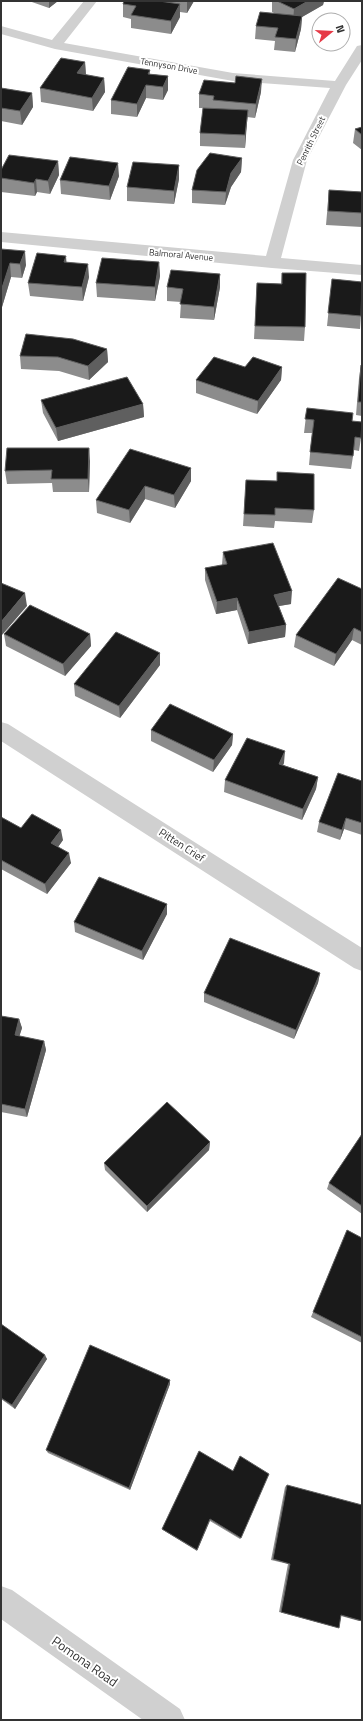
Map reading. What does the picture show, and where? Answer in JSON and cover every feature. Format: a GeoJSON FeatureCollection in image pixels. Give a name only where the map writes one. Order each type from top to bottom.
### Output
{"type":"FeatureCollection","features":[{"type":"Feature","properties":{"kind":"street"},"geometry":{"type":"LineString","coordinates":[[55,45],[90,1]]}},
{"type":"Feature","properties":{"kind":"street","name":"Tennyson Drive"},"geometry":{"type":"LineString","coordinates":[[1,30],[55,45],[233,77],[339,85]]}},
{"type":"Feature","properties":{"kind":"street","name":"Penrith Street"},"geometry":{"type":"LineString","coordinates":[[272,263],[300,160],[339,85],[362,49]]}},
{"type":"Feature","properties":{"kind":"street","name":"Balmoral Avenue"},"geometry":{"type":"LineString","coordinates":[[1,237],[272,263],[362,270]]}},
{"type":"Feature","properties":{"kind":"street","name":"Pitten Crief"},"geometry":{"type":"LineString","coordinates":[[1,730],[362,961]]}},
{"type":"Feature","properties":{"kind":"street","name":"Pomona Road"},"geometry":{"type":"LineString","coordinates":[[1,1601],[169,1720]]}},
{"type":"Feature","properties":{"kind":"building"},"geometry":{"type":"Polygon","coordinates":[[[124,1],[159,1],[180,4],[171,21],[131,15],[136,6],[123,4],[124,1]]]}},
{"type":"Feature","properties":{"kind":"building"},"geometry":{"type":"Polygon","coordinates":[[[277,1],[308,1],[294,9],[277,1]]]}},
{"type":"Feature","properties":{"kind":"building"},"geometry":{"type":"Polygon","coordinates":[[[260,12],[302,16],[296,39],[275,37],[278,28],[256,26],[260,12]]]}},
{"type":"Feature","properties":{"kind":"building"},"geometry":{"type":"Polygon","coordinates":[[[61,58],[85,62],[77,73],[104,78],[92,98],[40,88],[61,58]]]}},
{"type":"Feature","properties":{"kind":"building"},"geometry":{"type":"Polygon","coordinates":[[[128,67],[150,70],[148,74],[168,76],[163,87],[146,85],[137,104],[111,100],[128,67]]]}},
{"type":"Feature","properties":{"kind":"building"},"geometry":{"type":"Polygon","coordinates":[[[236,76],[262,79],[256,104],[213,100],[214,96],[199,94],[204,80],[235,83],[236,76]]]}},
{"type":"Feature","properties":{"kind":"building"},"geometry":{"type":"Polygon","coordinates":[[[1,88],[32,93],[20,111],[1,108],[1,88]]]}},
{"type":"Feature","properties":{"kind":"building"},"geometry":{"type":"Polygon","coordinates":[[[203,108],[248,110],[245,135],[200,133],[203,108]]]}},
{"type":"Feature","properties":{"kind":"building"},"geometry":{"type":"Polygon","coordinates":[[[362,127],[362,135],[355,129],[362,127]]]}},
{"type":"Feature","properties":{"kind":"building"},"geometry":{"type":"Polygon","coordinates":[[[210,153],[242,158],[231,173],[226,192],[192,190],[197,170],[210,153]]]}},
{"type":"Feature","properties":{"kind":"building"},"geometry":{"type":"Polygon","coordinates":[[[9,155],[58,161],[48,181],[36,179],[34,183],[1,178],[1,170],[9,155]]]}},
{"type":"Feature","properties":{"kind":"building"},"geometry":{"type":"Polygon","coordinates":[[[70,157],[118,163],[109,186],[60,180],[70,157]]]}},
{"type":"Feature","properties":{"kind":"building"},"geometry":{"type":"Polygon","coordinates":[[[133,162],[179,165],[174,191],[127,187],[133,162]]]}},
{"type":"Feature","properties":{"kind":"building"},"geometry":{"type":"Polygon","coordinates":[[[329,190],[362,192],[362,213],[328,211],[329,190]]]}},
{"type":"Feature","properties":{"kind":"building"},"geometry":{"type":"Polygon","coordinates":[[[1,249],[25,251],[20,264],[10,263],[1,291],[1,249]]]}},
{"type":"Feature","properties":{"kind":"building"},"geometry":{"type":"Polygon","coordinates":[[[37,253],[66,256],[64,262],[88,264],[82,287],[28,283],[37,253]]]}},
{"type":"Feature","properties":{"kind":"building"},"geometry":{"type":"Polygon","coordinates":[[[102,258],[159,262],[155,287],[96,283],[102,258]]]}},
{"type":"Feature","properties":{"kind":"building"},"geometry":{"type":"Polygon","coordinates":[[[171,270],[220,274],[214,307],[180,304],[183,289],[167,287],[171,270]]]}},
{"type":"Feature","properties":{"kind":"building"},"geometry":{"type":"Polygon","coordinates":[[[282,273],[306,273],[305,327],[255,326],[257,283],[282,284],[282,273]]]}},
{"type":"Feature","properties":{"kind":"building"},"geometry":{"type":"Polygon","coordinates":[[[332,279],[362,282],[361,316],[328,313],[332,279]]]}},
{"type":"Feature","properties":{"kind":"building"},"geometry":{"type":"Polygon","coordinates":[[[26,334],[73,339],[107,349],[88,366],[58,357],[20,356],[26,334]]]}},
{"type":"Feature","properties":{"kind":"building"},"geometry":{"type":"Polygon","coordinates":[[[214,357],[245,367],[253,357],[282,367],[258,401],[196,380],[214,357]]]}},
{"type":"Feature","properties":{"kind":"building"},"geometry":{"type":"Polygon","coordinates":[[[361,365],[362,402],[358,402],[361,365]]]}},
{"type":"Feature","properties":{"kind":"building"},"geometry":{"type":"Polygon","coordinates":[[[127,377],[143,404],[56,428],[41,400],[127,377]]]}},
{"type":"Feature","properties":{"kind":"building"},"geometry":{"type":"Polygon","coordinates":[[[307,408],[353,413],[352,421],[362,422],[361,438],[355,437],[353,456],[310,452],[314,420],[305,419],[307,408]]]}},
{"type":"Feature","properties":{"kind":"building"},"geometry":{"type":"Polygon","coordinates":[[[7,448],[89,448],[88,479],[51,479],[52,470],[5,471],[7,448]]]}},
{"type":"Feature","properties":{"kind":"building"},"geometry":{"type":"Polygon","coordinates":[[[130,449],[191,468],[174,495],[145,486],[129,510],[96,500],[130,449]]]}},
{"type":"Feature","properties":{"kind":"building"},"geometry":{"type":"Polygon","coordinates":[[[277,472],[314,474],[314,510],[275,508],[275,515],[244,514],[246,480],[277,481],[277,472]]]}},
{"type":"Feature","properties":{"kind":"building"},"geometry":{"type":"Polygon","coordinates":[[[273,543],[292,591],[274,595],[286,625],[249,632],[237,598],[217,602],[205,568],[227,564],[223,552],[273,543]]]}},
{"type":"Feature","properties":{"kind":"building"},"geometry":{"type":"Polygon","coordinates":[[[338,578],[362,589],[362,632],[354,628],[336,654],[296,635],[338,578]]]}},
{"type":"Feature","properties":{"kind":"building"},"geometry":{"type":"Polygon","coordinates":[[[1,583],[25,593],[1,622],[1,583]]]}},
{"type":"Feature","properties":{"kind":"building"},"geometry":{"type":"Polygon","coordinates":[[[30,605],[90,634],[63,664],[4,634],[30,605]]]}},
{"type":"Feature","properties":{"kind":"building"},"geometry":{"type":"Polygon","coordinates":[[[116,632],[160,653],[119,706],[74,684],[116,632]]]}},
{"type":"Feature","properties":{"kind":"building"},"geometry":{"type":"Polygon","coordinates":[[[170,704],[233,734],[214,760],[151,730],[170,704]]]}},
{"type":"Feature","properties":{"kind":"building"},"geometry":{"type":"Polygon","coordinates":[[[247,738],[285,751],[279,764],[318,777],[303,809],[225,780],[247,738]]]}},
{"type":"Feature","properties":{"kind":"building"},"geometry":{"type":"Polygon","coordinates":[[[338,773],[362,781],[362,823],[346,818],[342,830],[319,822],[338,773]]]}},
{"type":"Feature","properties":{"kind":"building"},"geometry":{"type":"Polygon","coordinates":[[[32,814],[61,830],[51,843],[69,853],[45,884],[1,860],[1,817],[21,828],[32,814]]]}},
{"type":"Feature","properties":{"kind":"building"},"geometry":{"type":"Polygon","coordinates":[[[99,877],[167,904],[142,951],[74,922],[99,877]]]}},
{"type":"Feature","properties":{"kind":"building"},"geometry":{"type":"Polygon","coordinates":[[[230,938],[320,973],[296,1030],[204,993],[230,938]]]}},
{"type":"Feature","properties":{"kind":"building"},"geometry":{"type":"Polygon","coordinates":[[[1,1016],[19,1019],[15,1035],[44,1041],[25,1109],[1,1104],[1,1016]]]}},
{"type":"Feature","properties":{"kind":"building"},"geometry":{"type":"Polygon","coordinates":[[[167,1102],[210,1142],[147,1206],[104,1163],[167,1102]]]}},
{"type":"Feature","properties":{"kind":"building"},"geometry":{"type":"Polygon","coordinates":[[[362,1134],[362,1206],[329,1183],[362,1134]]]}},
{"type":"Feature","properties":{"kind":"building"},"geometry":{"type":"Polygon","coordinates":[[[347,1230],[362,1238],[362,1337],[313,1312],[347,1230]]]}},
{"type":"Feature","properties":{"kind":"building"},"geometry":{"type":"Polygon","coordinates":[[[1,1324],[45,1355],[12,1405],[1,1398],[1,1324]]]}},
{"type":"Feature","properties":{"kind":"building"},"geometry":{"type":"Polygon","coordinates":[[[90,1345],[170,1380],[129,1488],[46,1450],[90,1345]]]}},
{"type":"Feature","properties":{"kind":"building"},"geometry":{"type":"Polygon","coordinates":[[[199,1451],[233,1471],[240,1456],[269,1474],[241,1538],[210,1519],[197,1550],[162,1529],[199,1451]]]}},
{"type":"Feature","properties":{"kind":"building"},"geometry":{"type":"Polygon","coordinates":[[[287,1485],[362,1505],[362,1621],[341,1615],[339,1628],[281,1612],[290,1564],[273,1559],[287,1485]]]}}]}
